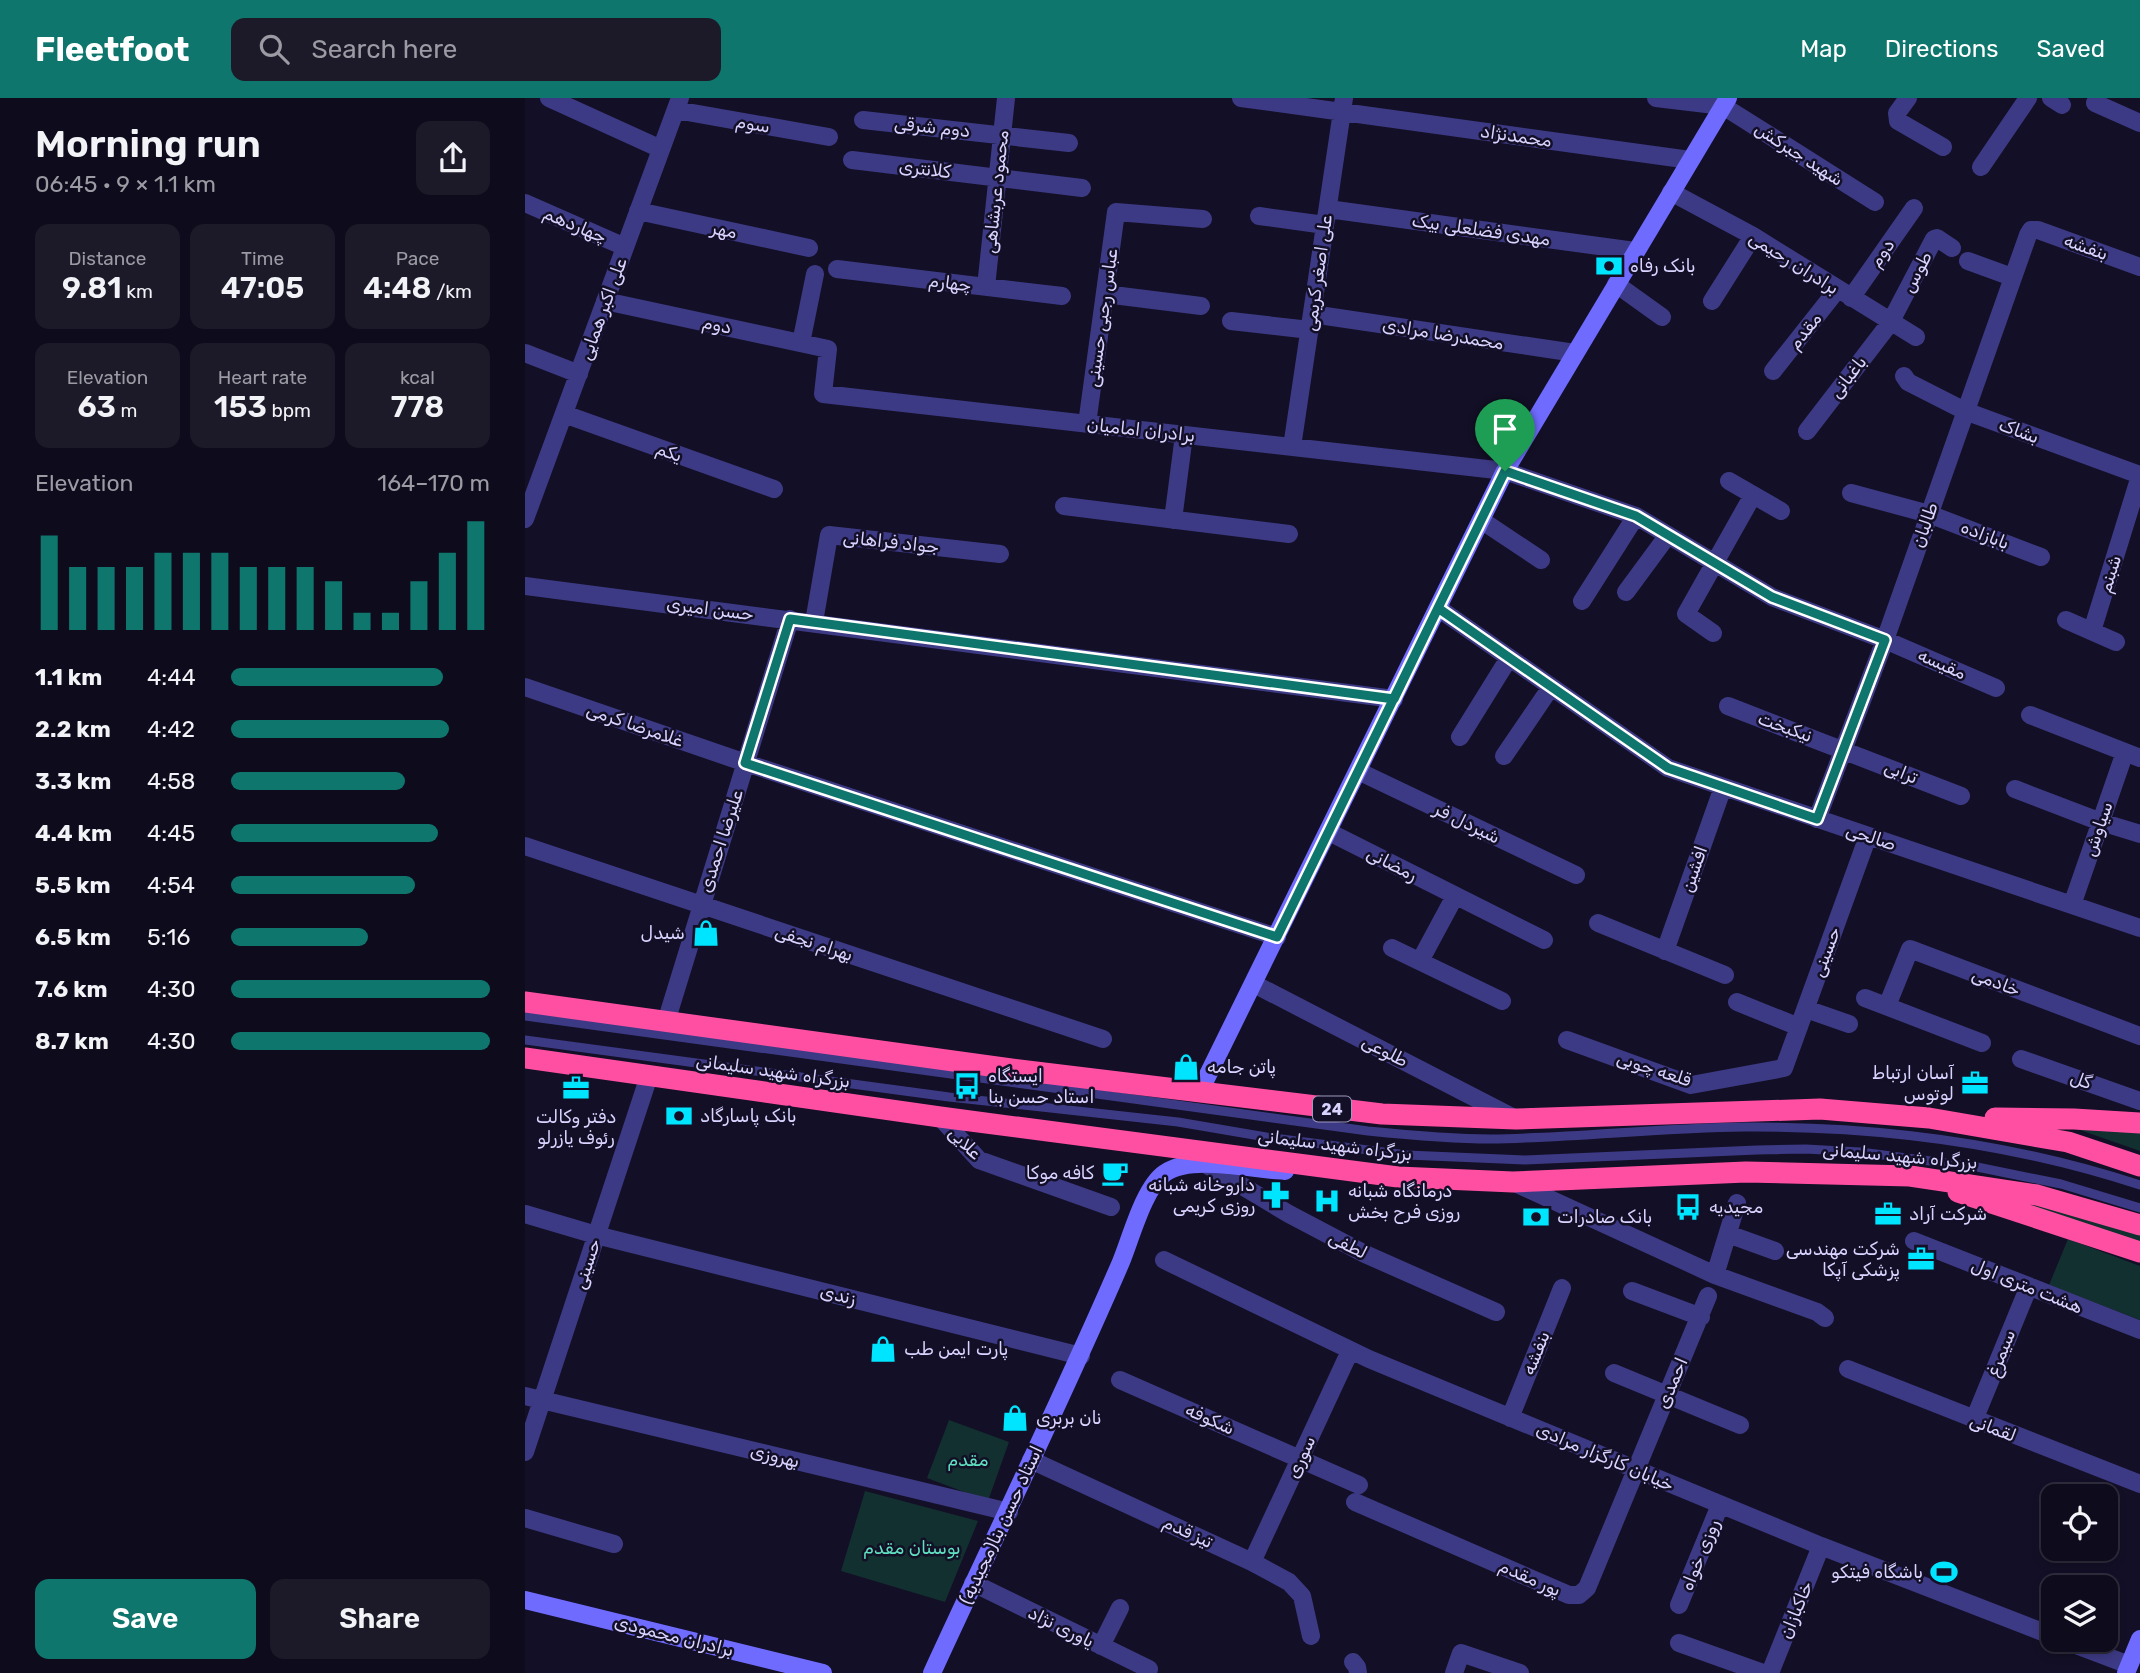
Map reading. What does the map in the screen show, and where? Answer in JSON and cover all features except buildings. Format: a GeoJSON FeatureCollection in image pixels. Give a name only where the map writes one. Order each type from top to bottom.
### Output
{"type":"FeatureCollection","features":[{"type":"Feature","properties":{"kind":"highway","name":"24"},"geometry":{"type":"LineString","coordinates":[[525,1002],[1199,1093],[1382,1114],[1516,1119],[1807,1109],[1929,1118],[2069,1142],[2140,1166]]}},
{"type":"Feature","properties":{"kind":"highway","name":"بزرگراه شهید سلیمانی"},"geometry":{"type":"LineString","coordinates":[[525,1058],[940,1117],[1398,1177],[1513,1182],[1746,1172],[1910,1176],[2037,1195],[2140,1225]]}},
{"type":"Feature","properties":{"kind":"highway"},"geometry":{"type":"LineString","coordinates":[[1929,1118],[2074,1119],[2140,1123]]}},
{"type":"Feature","properties":{"kind":"highway"},"geometry":{"type":"LineString","coordinates":[[1910,1176],[2134,1251]]}},
{"type":"Feature","properties":{"kind":"main road"},"geometry":{"type":"LineString","coordinates":[[1199,1093],[1505,471],[1726,102]]}},
{"type":"Feature","properties":{"kind":"main road","name":"استاد حسن بنا(مجیدیه)"},"geometry":{"type":"LineString","coordinates":[[932,1673],[1081,1356],[1151,1188],[1158,1178],[1171,1169],[1193,1164],[1398,1177]]}},
{"type":"Feature","properties":{"kind":"main road","name":"برادران محمودی"},"geometry":{"type":"LineString","coordinates":[[525,1600],[823,1673]]}},
{"type":"Feature","properties":{"kind":"main road"},"geometry":{"type":"LineString","coordinates":[[2127,1669],[2140,1639]]}},
{"type":"Feature","properties":{"kind":"street"},"geometry":{"type":"LineString","coordinates":[[549,98],[661,149]]}},
{"type":"Feature","properties":{"kind":"street","name":"محمود عربشاهی"},"geometry":{"type":"LineString","coordinates":[[986,287],[1006,98]]}},
{"type":"Feature","properties":{"kind":"street","name":"محمدنژاد"},"geometry":{"type":"LineString","coordinates":[[1241,98],[1343,105],[1691,160]]}},
{"type":"Feature","properties":{"kind":"street"},"geometry":{"type":"LineString","coordinates":[[1655,98],[1726,102]]}},
{"type":"Feature","properties":{"kind":"street"},"geometry":{"type":"LineString","coordinates":[[1908,98],[1897,113],[1898,121],[1943,148]]}},
{"type":"Feature","properties":{"kind":"street"},"geometry":{"type":"LineString","coordinates":[[1981,167],[2028,98]]}},
{"type":"Feature","properties":{"kind":"street","name":"شهید جبرکش"},"geometry":{"type":"LineString","coordinates":[[1726,102],[1875,202]]}},
{"type":"Feature","properties":{"kind":"street"},"geometry":{"type":"LineString","coordinates":[[2095,103],[2140,123]]}},
{"type":"Feature","properties":{"kind":"street","name":"علی اکبر همایی"},"geometry":{"type":"LineString","coordinates":[[525,519],[529,496],[564,414],[678,104]]}},
{"type":"Feature","properties":{"kind":"street","name":"سوم"},"geometry":{"type":"LineString","coordinates":[[678,104],[829,137]]}},
{"type":"Feature","properties":{"kind":"street","name":"علی اصغر کریمی"},"geometry":{"type":"LineString","coordinates":[[1292,447],[1343,105]]}},
{"type":"Feature","properties":{"kind":"street","name":"دوم شرقی"},"geometry":{"type":"LineString","coordinates":[[863,120],[1069,143]]}},
{"type":"Feature","properties":{"kind":"street","name":"کلانتری"},"geometry":{"type":"LineString","coordinates":[[852,160],[1082,188]]}},
{"type":"Feature","properties":{"kind":"street","name":"برادران رحیمی"},"geometry":{"type":"LineString","coordinates":[[1671,192],[1753,236],[1916,337]]}},
{"type":"Feature","properties":{"kind":"street","name":"چهاردهم"},"geometry":{"type":"LineString","coordinates":[[525,203],[625,247]]}},
{"type":"Feature","properties":{"kind":"street","name":"دوم"},"geometry":{"type":"LineString","coordinates":[[1844,294],[1914,208]]}},
{"type":"Feature","properties":{"kind":"street","name":"مهر"},"geometry":{"type":"LineString","coordinates":[[638,211],[809,248]]}},
{"type":"Feature","properties":{"kind":"street","name":"عباس رجبی حسینی"},"geometry":{"type":"LineString","coordinates":[[1087,424],[1116,212],[1203,219]]}},
{"type":"Feature","properties":{"kind":"street","name":"مهدی فضلعلی بیک"},"geometry":{"type":"LineString","coordinates":[[1259,216],[1326,217],[1635,251]]}},
{"type":"Feature","properties":{"kind":"street","name":"بنفشه"},"geometry":{"type":"LineString","coordinates":[[2031,230],[2038,230],[2140,267]]}},
{"type":"Feature","properties":{"kind":"street","name":"طالبان"},"geometry":{"type":"LineString","coordinates":[[1817,819],[1885,640],[2012,277],[2031,230]]}},
{"type":"Feature","properties":{"kind":"street"},"geometry":{"type":"LineString","coordinates":[[1712,301],[1753,236]]}},
{"type":"Feature","properties":{"kind":"street","name":"طوس"},"geometry":{"type":"LineString","coordinates":[[1890,323],[1934,239],[1937,238],[1952,248]]}},
{"type":"Feature","properties":{"kind":"street"},"geometry":{"type":"LineString","coordinates":[[1968,261],[2012,277]]}},
{"type":"Feature","properties":{"kind":"street","name":"چهارم"},"geometry":{"type":"LineString","coordinates":[[837,269],[1062,296]]}},
{"type":"Feature","properties":{"kind":"street"},"geometry":{"type":"LineString","coordinates":[[801,343],[815,274]]}},
{"type":"Feature","properties":{"kind":"street"},"geometry":{"type":"LineString","coordinates":[[1616,284],[1662,317]]}},
{"type":"Feature","properties":{"kind":"street"},"geometry":{"type":"LineString","coordinates":[[1105,294],[1201,306]]}},
{"type":"Feature","properties":{"kind":"street","name":"مقدم"},"geometry":{"type":"LineString","coordinates":[[1773,371],[1844,294]]}},
{"type":"Feature","properties":{"kind":"street","name":"دوم"},"geometry":{"type":"LineString","coordinates":[[605,302],[828,349]]}},
{"type":"Feature","properties":{"kind":"street","name":"محمدرضا مرادی"},"geometry":{"type":"LineString","coordinates":[[1231,321],[1311,322],[1575,354]]}},
{"type":"Feature","properties":{"kind":"street","name":"باغبانی"},"geometry":{"type":"LineString","coordinates":[[1807,431],[1890,323]]}},
{"type":"Feature","properties":{"kind":"street","name":"برادران امامیان"},"geometry":{"type":"LineString","coordinates":[[828,349],[823,394],[1505,471]]}},
{"type":"Feature","properties":{"kind":"street"},"geometry":{"type":"LineString","coordinates":[[525,353],[579,374]]}},
{"type":"Feature","properties":{"kind":"street","name":"بشاک"},"geometry":{"type":"LineString","coordinates":[[1904,376],[1908,382],[1965,411],[2140,476]]}},
{"type":"Feature","properties":{"kind":"street","name":"یکم"},"geometry":{"type":"LineString","coordinates":[[564,414],[774,489]]}},
{"type":"Feature","properties":{"kind":"street"},"geometry":{"type":"LineString","coordinates":[[1173,520],[1184,435]]}},
{"type":"Feature","properties":{"kind":"street","name":"مقیسه"},"geometry":{"type":"LineString","coordinates":[[1505,471],[1636,516],[1772,597],[1885,640],[1996,688]]}},
{"type":"Feature","properties":{"kind":"street","name":"شبنم"},"geometry":{"type":"LineString","coordinates":[[2092,631],[2140,476]]}},
{"type":"Feature","properties":{"kind":"street"},"geometry":{"type":"LineString","coordinates":[[1729,481],[1781,511]]}},
{"type":"Feature","properties":{"kind":"street","name":"بابازاده"},"geometry":{"type":"LineString","coordinates":[[1851,493],[1929,514],[2041,556]]}},
{"type":"Feature","properties":{"kind":"street"},"geometry":{"type":"LineString","coordinates":[[1713,633],[1686,614],[1753,495]]}},
{"type":"Feature","properties":{"kind":"street"},"geometry":{"type":"LineString","coordinates":[[1064,506],[1289,534]]}},
{"type":"Feature","properties":{"kind":"street"},"geometry":{"type":"LineString","coordinates":[[1582,601],[1636,516]]}},
{"type":"Feature","properties":{"kind":"street"},"geometry":{"type":"LineString","coordinates":[[1481,520],[1542,560]]}},
{"type":"Feature","properties":{"kind":"street","name":"جواد فراهانی"},"geometry":{"type":"LineString","coordinates":[[814,622],[829,535],[1000,554]]}},
{"type":"Feature","properties":{"kind":"street"},"geometry":{"type":"LineString","coordinates":[[1626,592],[1668,535]]}},
{"type":"Feature","properties":{"kind":"street","name":"حسن امیری"},"geometry":{"type":"LineString","coordinates":[[525,586],[1394,699]]}},
{"type":"Feature","properties":{"kind":"street","name":"صالحی"},"geometry":{"type":"LineString","coordinates":[[1438,608],[1668,768],[2140,928]]}},
{"type":"Feature","properties":{"kind":"street","name":"علیرضا احمدی"},"geometry":{"type":"LineString","coordinates":[[666,1022],[790,619]]}},
{"type":"Feature","properties":{"kind":"street"},"geometry":{"type":"LineString","coordinates":[[2066,620],[2116,642]]}},
{"type":"Feature","properties":{"kind":"street"},"geometry":{"type":"LineString","coordinates":[[1460,737],[1509,659]]}},
{"type":"Feature","properties":{"kind":"street"},"geometry":{"type":"LineString","coordinates":[[1504,756],[1551,687]]}},
{"type":"Feature","properties":{"kind":"street","name":"غلامرضا کرمی"},"geometry":{"type":"LineString","coordinates":[[525,688],[1277,937]]}},
{"type":"Feature","properties":{"kind":"street","name":"نیکبخت"},"geometry":{"type":"LineString","coordinates":[[1728,706],[1842,749]]}},
{"type":"Feature","properties":{"kind":"street"},"geometry":{"type":"LineString","coordinates":[[2030,715],[2132,755]]}},
{"type":"Feature","properties":{"kind":"street","name":"ترابی"},"geometry":{"type":"LineString","coordinates":[[1842,749],[1961,796]]}},
{"type":"Feature","properties":{"kind":"street","name":"سیاوش"},"geometry":{"type":"LineString","coordinates":[[2072,905],[2101,822],[2132,755]]}},
{"type":"Feature","properties":{"kind":"street","name":"شیردل فر"},"geometry":{"type":"LineString","coordinates":[[1358,771],[1576,875]]}},
{"type":"Feature","properties":{"kind":"street","name":"افشین"},"geometry":{"type":"LineString","coordinates":[[1665,951],[1723,787]]}},
{"type":"Feature","properties":{"kind":"street"},"geometry":{"type":"LineString","coordinates":[[2015,789],[2140,834]]}},
{"type":"Feature","properties":{"kind":"street","name":"رمضانی"},"geometry":{"type":"LineString","coordinates":[[1329,832],[1543,940]]}},
{"type":"Feature","properties":{"kind":"street","name":"حسینی"},"geometry":{"type":"LineString","coordinates":[[1784,1068],[1868,836]]}},
{"type":"Feature","properties":{"kind":"street","name":"بهرام نجفی"},"geometry":{"type":"LineString","coordinates":[[525,846],[1103,1039]]}},
{"type":"Feature","properties":{"kind":"street"},"geometry":{"type":"LineString","coordinates":[[1420,961],[1455,896]]}},
{"type":"Feature","properties":{"kind":"street"},"geometry":{"type":"LineString","coordinates":[[1598,923],[1725,975]]}},
{"type":"Feature","properties":{"kind":"street"},"geometry":{"type":"LineString","coordinates":[[1392,948],[1502,1001]]}},
{"type":"Feature","properties":{"kind":"street","name":"خادمی"},"geometry":{"type":"LineString","coordinates":[[1887,1006],[1910,949],[2140,1036]]}},
{"type":"Feature","properties":{"kind":"street","name":"طلوعی"},"geometry":{"type":"LineString","coordinates":[[1254,984],[1516,1119]]}},
{"type":"Feature","properties":{"kind":"street"},"geometry":{"type":"LineString","coordinates":[[1865,998],[1982,1043]]}},
{"type":"Feature","properties":{"kind":"street"},"geometry":{"type":"LineString","coordinates":[[1737,1002],[1799,1027]]}},
{"type":"Feature","properties":{"kind":"street"},"geometry":{"type":"LineString","coordinates":[[1805,1009],[1849,1024]]}},
{"type":"Feature","properties":{"kind":"street","name":"قلعه چوبی"},"geometry":{"type":"LineString","coordinates":[[1567,1040],[1691,1085],[1784,1068]]}},
{"type":"Feature","properties":{"kind":"street","name":"گل"},"geometry":{"type":"LineString","coordinates":[[2021,1059],[2140,1101]]}},
{"type":"Feature","properties":{"kind":"street","name":"حسینی"},"geometry":{"type":"LineString","coordinates":[[525,1452],[533,1398],[596,1235],[649,1076]]}},
{"type":"Feature","properties":{"kind":"street","name":"علایی"},"geometry":{"type":"LineString","coordinates":[[940,1117],[979,1160],[1111,1207]]}},
{"type":"Feature","properties":{"kind":"street","name":"لطفی"},"geometry":{"type":"LineString","coordinates":[[1207,1165],[1289,1214],[1366,1254],[1496,1312]]}},
{"type":"Feature","properties":{"kind":"street"},"geometry":{"type":"LineString","coordinates":[[1513,1182],[1715,1275],[1817,1312],[1825,1318]]}},
{"type":"Feature","properties":{"kind":"street"},"geometry":{"type":"LineString","coordinates":[[1715,1275],[1737,1203]]}},
{"type":"Feature","properties":{"kind":"street","name":"زندی"},"geometry":{"type":"LineString","coordinates":[[525,1214],[596,1235],[1081,1356]]}},
{"type":"Feature","properties":{"kind":"street"},"geometry":{"type":"LineString","coordinates":[[1728,1234],[1775,1251]]}},
{"type":"Feature","properties":{"kind":"street","name":"هشت متری اول"},"geometry":{"type":"LineString","coordinates":[[1914,1241],[2140,1330]]}},
{"type":"Feature","properties":{"kind":"street","name":"خیابان کارگزار مرادی"},"geometry":{"type":"LineString","coordinates":[[1164,1260],[1350,1351],[1821,1546],[2041,1631]]}},
{"type":"Feature","properties":{"kind":"street","name":"سیمرغ"},"geometry":{"type":"LineString","coordinates":[[1974,1420],[2029,1286]]}},
{"type":"Feature","properties":{"kind":"street","name":"بنفشه"},"geometry":{"type":"LineString","coordinates":[[1510,1418],[1562,1288]]}},
{"type":"Feature","properties":{"kind":"street"},"geometry":{"type":"LineString","coordinates":[[1632,1291],[1701,1317]]}},
{"type":"Feature","properties":{"kind":"street","name":"احمدی"},"geometry":{"type":"LineString","coordinates":[[1636,1470],[1708,1296]]}},
{"type":"Feature","properties":{"kind":"street","name":"سوری"},"geometry":{"type":"LineString","coordinates":[[1252,1562],[1350,1351]]}},
{"type":"Feature","properties":{"kind":"street","name":"لقمانی"},"geometry":{"type":"LineString","coordinates":[[1848,1369],[2140,1484]]}},
{"type":"Feature","properties":{"kind":"street"},"geometry":{"type":"LineString","coordinates":[[1614,1373],[1739,1425]]}},
{"type":"Feature","properties":{"kind":"street","name":"شکوفه"},"geometry":{"type":"LineString","coordinates":[[1120,1380],[1300,1459],[1357,1493]]}},
{"type":"Feature","properties":{"kind":"street","name":"بهروزی"},"geometry":{"type":"LineString","coordinates":[[533,1398],[1009,1512]]}},
{"type":"Feature","properties":{"kind":"street","name":"تیز قدم"},"geometry":{"type":"LineString","coordinates":[[1031,1460],[1252,1562],[1289,1582],[1302,1596],[1311,1636]]}},
{"type":"Feature","properties":{"kind":"street","name":"پور مقدم"},"geometry":{"type":"LineString","coordinates":[[1357,1493],[1569,1595],[1579,1595],[1587,1588],[1636,1470]]}},
{"type":"Feature","properties":{"kind":"street","name":"روزی خواه"},"geometry":{"type":"LineString","coordinates":[[1679,1605],[1720,1505]]}},
{"type":"Feature","properties":{"kind":"street"},"geometry":{"type":"LineString","coordinates":[[525,1518],[614,1544]]}},
{"type":"Feature","properties":{"kind":"street","name":"خاکبازان"},"geometry":{"type":"LineString","coordinates":[[1770,1673],[1821,1546]]}},
{"type":"Feature","properties":{"kind":"street","name":"یاوری نژاد"},"geometry":{"type":"LineString","coordinates":[[973,1583],[1149,1670]]}},
{"type":"Feature","properties":{"kind":"street"},"geometry":{"type":"LineString","coordinates":[[1101,1646],[1120,1608]]}},
{"type":"Feature","properties":{"kind":"street"},"geometry":{"type":"LineString","coordinates":[[1679,1643],[1763,1673]]}},
{"type":"Feature","properties":{"kind":"street"},"geometry":{"type":"LineString","coordinates":[[2089,1652],[2127,1669]]}},
{"type":"Feature","properties":{"kind":"street"},"geometry":{"type":"LineString","coordinates":[[1454,1673],[1461,1653],[1520,1673]]}},
{"type":"Feature","properties":{"kind":"lane"},"geometry":{"type":"LineString","coordinates":[[525,1016],[1368,1131],[1488,1139],[1743,1127],[1895,1133],[2007,1149],[2140,1185]]}},
{"type":"Feature","properties":{"kind":"lane"},"geometry":{"type":"LineString","coordinates":[[525,1040],[936,1095],[1178,1122],[1266,1137],[1407,1154],[1525,1160],[1757,1150],[1860,1152],[1977,1167],[2061,1184],[2140,1208]]}},
{"type":"Feature","properties":{"kind":"green space"},"geometry":{"type":"Polygon","coordinates":[[[2077,1129],[2140,1129],[2140,1151],[2077,1129]]]}},
{"type":"Feature","properties":{"kind":"green space"},"geometry":{"type":"Polygon","coordinates":[[[2015,1200],[2111,1224],[2140,1235],[2140,1245],[2015,1200]]]}},
{"type":"Feature","properties":{"kind":"green space"},"geometry":{"type":"Polygon","coordinates":[[[2068,1239],[2140,1266],[2140,1320],[2049,1285],[2068,1239]]]}},
{"type":"Feature","properties":{"kind":"green space","name":"مقدم"},"geometry":{"type":"Polygon","coordinates":[[[949,1420],[1009,1442],[988,1501],[927,1478],[949,1420]]]}},
{"type":"Feature","properties":{"kind":"green space","name":"بوستان مقدم"},"geometry":{"type":"Polygon","coordinates":[[[865,1491],[978,1521],[945,1602],[841,1571],[865,1491]]]}},
{"type":"Feature","properties":{"kind":"place","name":"بانک رفاه"},"geometry":{"type":"Point","coordinates":[1609,266]}},
{"type":"Feature","properties":{"kind":"place","name":"شیدل"},"geometry":{"type":"Point","coordinates":[706,933]}},
{"type":"Feature","properties":{"kind":"place","name":"پاتن جامه"},"geometry":{"type":"Point","coordinates":[1186,1067]}},
{"type":"Feature","properties":{"kind":"place","name":"آسان ارتباط لوتوس"},"geometry":{"type":"Point","coordinates":[1975,1083]}},
{"type":"Feature","properties":{"kind":"place","name":"ایستگاه استاد حسن بنا"},"geometry":{"type":"Point","coordinates":[967,1086]}},
{"type":"Feature","properties":{"kind":"place","name":"دفتر وکالت رئوف یازرلو"},"geometry":{"type":"Point","coordinates":[576,1088]}},
{"type":"Feature","properties":{"kind":"place","name":"بانک پاسارگاد"},"geometry":{"type":"Point","coordinates":[679,1116]}},
{"type":"Feature","properties":{"kind":"place","name":"کافه موکا"},"geometry":{"type":"Point","coordinates":[1115,1173]}},
{"type":"Feature","properties":{"kind":"place","name":"داروخانه شبانه روزی کریمی"},"geometry":{"type":"Point","coordinates":[1276,1195]}},
{"type":"Feature","properties":{"kind":"place","name":"درمانگاه شبانه روزی فرح بخش"},"geometry":{"type":"Point","coordinates":[1327,1201]}},
{"type":"Feature","properties":{"kind":"place","name":"مجیدیه"},"geometry":{"type":"Point","coordinates":[1688,1207]}},
{"type":"Feature","properties":{"kind":"place","name":"شرکت آراد"},"geometry":{"type":"Point","coordinates":[1888,1214]}},
{"type":"Feature","properties":{"kind":"place","name":"بانک صادرات"},"geometry":{"type":"Point","coordinates":[1536,1217]}},
{"type":"Feature","properties":{"kind":"place","name":"شرکت مهندسی پزشکی آپکا"},"geometry":{"type":"Point","coordinates":[1921,1259]}},
{"type":"Feature","properties":{"kind":"place","name":"پارت ایمن طب"},"geometry":{"type":"Point","coordinates":[883,1349]}},
{"type":"Feature","properties":{"kind":"place","name":"نان بربری"},"geometry":{"type":"Point","coordinates":[1015,1418]}},
{"type":"Feature","properties":{"kind":"place","name":"باشگاه فیتکو"},"geometry":{"type":"Point","coordinates":[1944,1572]}},
{"type":"Feature","properties":{"kind":"route"},"geometry":{"type":"LineString","coordinates":[[1505,471],[1434,616],[1394,699],[1277,937],[745,763],[790,619],[1394,699],[1438,608],[1668,768],[1817,819],[1885,640],[1772,597],[1636,516],[1505,471]]}}]}
